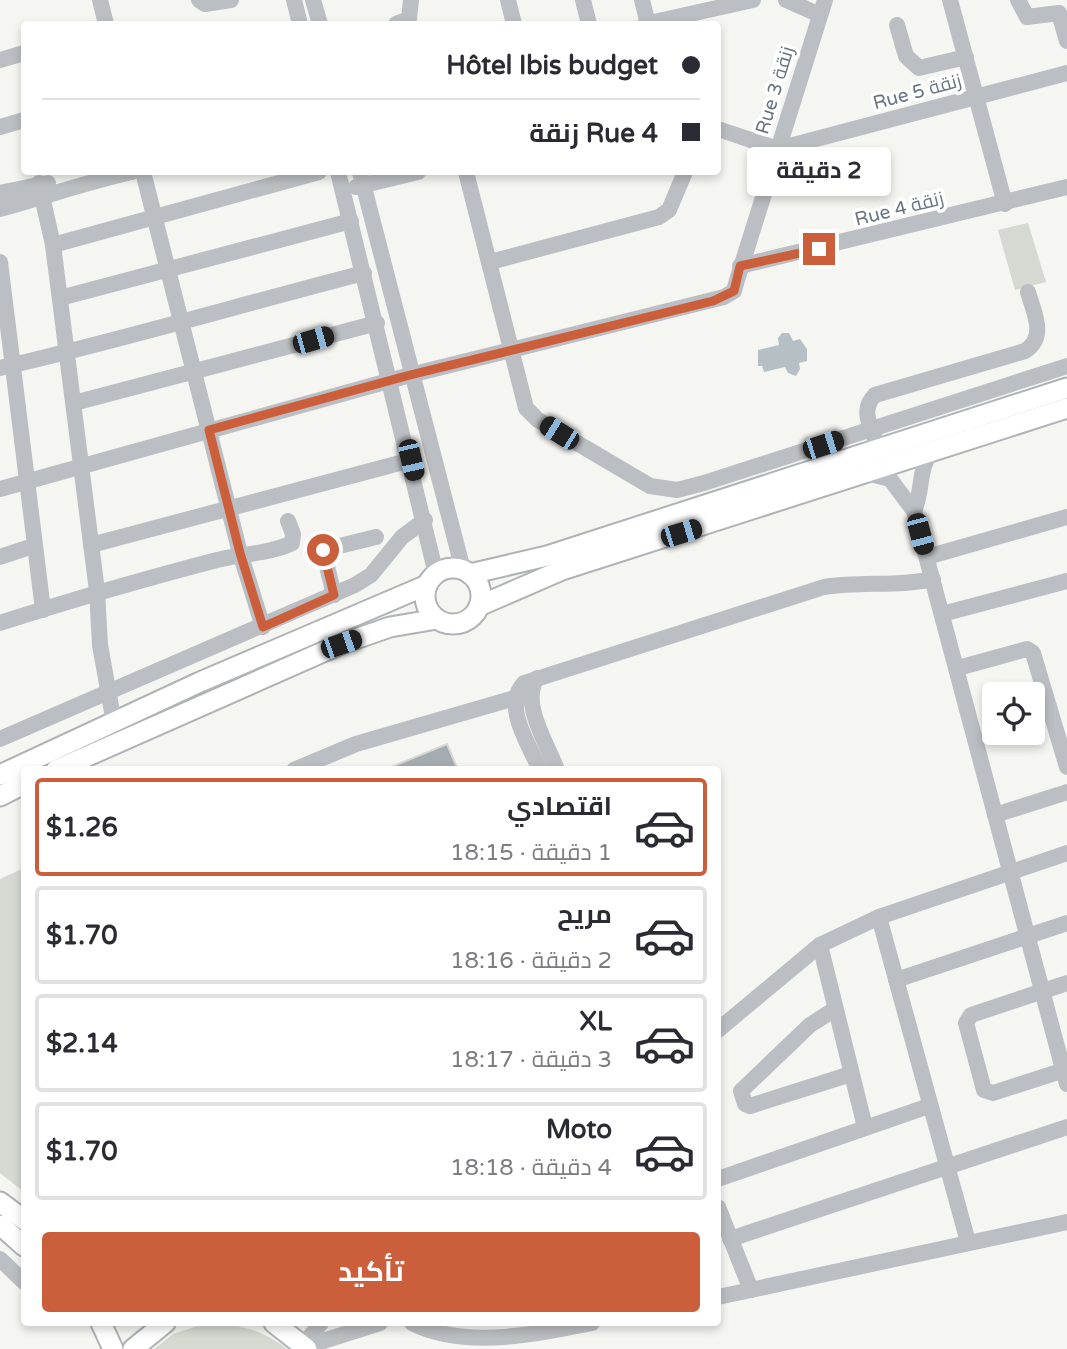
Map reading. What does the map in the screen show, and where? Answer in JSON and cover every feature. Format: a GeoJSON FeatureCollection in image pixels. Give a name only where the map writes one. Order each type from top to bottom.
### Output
{"type":"FeatureCollection","features":[{"type":"Feature","properties":{"kind":"main road"},"geometry":{"type":"LineString","coordinates":[[0,775],[200,682],[432,580],[449,569],[466,572],[547,556],[875,439],[1067,388]]}},
{"type":"Feature","properties":{"kind":"main road"},"geometry":{"type":"LineString","coordinates":[[65,766],[341,644],[390,627],[437,619],[450,624],[464,622],[479,606],[562,570],[1067,408]]}},
{"type":"Feature","properties":{"kind":"main road"},"geometry":{"type":"LineString","coordinates":[[466,572],[480,592],[479,606]]}},
{"type":"Feature","properties":{"kind":"main road"},"geometry":{"type":"LineString","coordinates":[[432,580],[425,600],[437,619]]}},
{"type":"Feature","properties":{"kind":"main road"},"geometry":{"type":"LineString","coordinates":[[0,796],[21,786]]}},
{"type":"Feature","properties":{"kind":"main road"},"geometry":{"type":"LineString","coordinates":[[0,1202],[21,1218]]}},
{"type":"Feature","properties":{"kind":"main road"},"geometry":{"type":"LineString","coordinates":[[0,1225],[21,1243]]}},
{"type":"Feature","properties":{"kind":"main road"},"geometry":{"type":"LineString","coordinates":[[102,1326],[113,1349]]}},
{"type":"Feature","properties":{"kind":"main road"},"geometry":{"type":"LineString","coordinates":[[133,1349],[162,1326]]}},
{"type":"Feature","properties":{"kind":"main road"},"geometry":{"type":"LineString","coordinates":[[278,1326],[307,1348]]}},
{"type":"Feature","properties":{"kind":"street"},"geometry":{"type":"LineString","coordinates":[[100,0],[105,21]]}},
{"type":"Feature","properties":{"kind":"street"},"geometry":{"type":"LineString","coordinates":[[199,0],[205,4],[231,0]]}},
{"type":"Feature","properties":{"kind":"street"},"geometry":{"type":"LineString","coordinates":[[294,0],[299,21]]}},
{"type":"Feature","properties":{"kind":"street"},"geometry":{"type":"LineString","coordinates":[[313,0],[319,21]]}},
{"type":"Feature","properties":{"kind":"street"},"geometry":{"type":"LineString","coordinates":[[404,21],[410,19],[411,0]]}},
{"type":"Feature","properties":{"kind":"street"},"geometry":{"type":"LineString","coordinates":[[508,0],[513,21]]}},
{"type":"Feature","properties":{"kind":"street"},"geometry":{"type":"LineString","coordinates":[[583,0],[588,21]]}},
{"type":"Feature","properties":{"kind":"street"},"geometry":{"type":"LineString","coordinates":[[642,0],[646,21]]}},
{"type":"Feature","properties":{"kind":"street"},"geometry":{"type":"LineString","coordinates":[[655,21],[700,6],[753,0]]}},
{"type":"Feature","properties":{"kind":"street"},"geometry":{"type":"LineString","coordinates":[[786,0],[822,8]]}},
{"type":"Feature","properties":{"kind":"street"},"geometry":{"type":"LineString","coordinates":[[950,0],[1005,204]]}},
{"type":"Feature","properties":{"kind":"street"},"geometry":{"type":"LineString","coordinates":[[1018,0],[1027,17],[1063,12],[1067,41]]}},
{"type":"Feature","properties":{"kind":"street","name":"Rue 3 زنقة"},"geometry":{"type":"LineString","coordinates":[[510,350],[713,301],[734,291],[822,8]]}},
{"type":"Feature","properties":{"kind":"street"},"geometry":{"type":"LineString","coordinates":[[897,25],[906,56],[913,65],[927,67],[966,57]]}},
{"type":"Feature","properties":{"kind":"street"},"geometry":{"type":"LineString","coordinates":[[0,60],[21,54]]}},
{"type":"Feature","properties":{"kind":"street","name":"Rue 5 زنقة"},"geometry":{"type":"LineString","coordinates":[[778,149],[1067,73]]}},
{"type":"Feature","properties":{"kind":"street"},"geometry":{"type":"LineString","coordinates":[[0,127],[21,121]]}},
{"type":"Feature","properties":{"kind":"street"},"geometry":{"type":"LineString","coordinates":[[721,130],[778,149]]}},
{"type":"Feature","properties":{"kind":"street"},"geometry":{"type":"LineString","coordinates":[[0,193],[64,188],[119,175]]}},
{"type":"Feature","properties":{"kind":"street"},"geometry":{"type":"LineString","coordinates":[[144,175],[240,553],[263,627]]}},
{"type":"Feature","properties":{"kind":"street"},"geometry":{"type":"LineString","coordinates":[[53,245],[308,175]]}},
{"type":"Feature","properties":{"kind":"street"},"geometry":{"type":"LineString","coordinates":[[339,175],[425,520],[432,580]]}},
{"type":"Feature","properties":{"kind":"street"},"geometry":{"type":"LineString","coordinates":[[344,191],[362,178],[390,175]]}},
{"type":"Feature","properties":{"kind":"street"},"geometry":{"type":"LineString","coordinates":[[467,175],[526,408],[538,420],[632,477],[664,491],[875,439],[1067,366]]}},
{"type":"Feature","properties":{"kind":"street"},"geometry":{"type":"LineString","coordinates":[[490,262],[659,217],[669,210],[684,175]]}},
{"type":"Feature","properties":{"kind":"street"},"geometry":{"type":"LineString","coordinates":[[362,178],[410,375],[466,572]]}},
{"type":"Feature","properties":{"kind":"street","name":"Rue 4 زنقة"},"geometry":{"type":"LineString","coordinates":[[740,266],[1067,187]]}},
{"type":"Feature","properties":{"kind":"street"},"geometry":{"type":"LineString","coordinates":[[0,209],[41,190]]}},
{"type":"Feature","properties":{"kind":"street"},"geometry":{"type":"LineString","coordinates":[[41,190],[53,245],[68,353],[107,693],[114,723]]}},
{"type":"Feature","properties":{"kind":"street"},"geometry":{"type":"LineString","coordinates":[[60,298],[351,221]]}},
{"type":"Feature","properties":{"kind":"street"},"geometry":{"type":"LineString","coordinates":[[0,262],[6,366],[43,610]]}},
{"type":"Feature","properties":{"kind":"street"},"geometry":{"type":"LineString","coordinates":[[6,366],[68,353],[182,319],[364,274]]}},
{"type":"Feature","properties":{"kind":"street"},"geometry":{"type":"LineString","coordinates":[[875,439],[866,409],[875,395],[1025,351],[1034,346],[1039,332],[1028,292]]}},
{"type":"Feature","properties":{"kind":"street"},"geometry":{"type":"LineString","coordinates":[[74,403],[377,323]]}},
{"type":"Feature","properties":{"kind":"street"},"geometry":{"type":"LineString","coordinates":[[0,489],[81,464],[510,350]]}},
{"type":"Feature","properties":{"kind":"street"},"geometry":{"type":"LineString","coordinates":[[914,511],[919,498],[922,468],[934,449]]}},
{"type":"Feature","properties":{"kind":"street"},"geometry":{"type":"LineString","coordinates":[[91,545],[411,460]]}},
{"type":"Feature","properties":{"kind":"street"},"geometry":{"type":"LineString","coordinates":[[857,474],[871,472],[890,479],[914,511],[958,667],[995,816],[1010,872],[1028,936],[1043,991],[1066,1074],[993,1093],[984,1090],[966,1023],[971,1015],[1043,991],[1067,983]]}},
{"type":"Feature","properties":{"kind":"street"},"geometry":{"type":"LineString","coordinates":[[927,556],[1067,517]]}},
{"type":"Feature","properties":{"kind":"street"},"geometry":{"type":"LineString","coordinates":[[0,739],[263,627],[365,580],[402,537],[425,520]]}},
{"type":"Feature","properties":{"kind":"street"},"geometry":{"type":"LineString","coordinates":[[0,624],[97,591],[240,553],[292,543],[293,534],[288,521]]}},
{"type":"Feature","properties":{"kind":"street"},"geometry":{"type":"LineString","coordinates":[[334,595],[323,550],[376,537]]}},
{"type":"Feature","properties":{"kind":"street"},"geometry":{"type":"LineString","coordinates":[[0,557],[33,546]]}},
{"type":"Feature","properties":{"kind":"street"},"geometry":{"type":"LineString","coordinates":[[538,766],[516,712],[515,698],[524,683],[824,587],[862,582],[915,583],[933,579]]}},
{"type":"Feature","properties":{"kind":"street"},"geometry":{"type":"LineString","coordinates":[[942,614],[1067,581]]}},
{"type":"Feature","properties":{"kind":"street"},"geometry":{"type":"LineString","coordinates":[[958,667],[1027,649],[1033,653],[1067,767]]}},
{"type":"Feature","properties":{"kind":"street"},"geometry":{"type":"LineString","coordinates":[[537,678],[531,691],[531,701],[555,766]]}},
{"type":"Feature","properties":{"kind":"street"},"geometry":{"type":"LineString","coordinates":[[304,766],[356,744],[515,698]]}},
{"type":"Feature","properties":{"kind":"street"},"geometry":{"type":"LineString","coordinates":[[995,816],[1067,792]]}},
{"type":"Feature","properties":{"kind":"street"},"geometry":{"type":"LineString","coordinates":[[721,1028],[820,945],[879,917],[1067,853]]}},
{"type":"Feature","properties":{"kind":"street"},"geometry":{"type":"LineString","coordinates":[[879,917],[968,1242]]}},
{"type":"Feature","properties":{"kind":"street"},"geometry":{"type":"LineString","coordinates":[[896,980],[1067,923]]}},
{"type":"Feature","properties":{"kind":"street"},"geometry":{"type":"LineString","coordinates":[[820,945],[864,1127]]}},
{"type":"Feature","properties":{"kind":"street"},"geometry":{"type":"LineString","coordinates":[[835,1009],[810,1025],[741,1091],[741,1097],[744,1104],[750,1106],[851,1074]]}},
{"type":"Feature","properties":{"kind":"street"},"geometry":{"type":"LineString","coordinates":[[721,1178],[929,1106]]}},
{"type":"Feature","properties":{"kind":"street"},"geometry":{"type":"LineString","coordinates":[[730,1239],[1067,1127]]}},
{"type":"Feature","properties":{"kind":"street"},"geometry":{"type":"LineString","coordinates":[[721,1215],[751,1290]]}},
{"type":"Feature","properties":{"kind":"street"},"geometry":{"type":"LineString","coordinates":[[721,1296],[1067,1222]]}},
{"type":"Feature","properties":{"kind":"street"},"geometry":{"type":"LineString","coordinates":[[0,1259],[21,1279]]}},
{"type":"Feature","properties":{"kind":"street"},"geometry":{"type":"LineString","coordinates":[[307,1348],[319,1326]]}},
{"type":"Feature","properties":{"kind":"street"},"geometry":{"type":"LineString","coordinates":[[307,1348],[323,1340],[370,1326]]}},
{"type":"Feature","properties":{"kind":"street"},"geometry":{"type":"LineString","coordinates":[[417,1326],[439,1340],[475,1347],[577,1326]]}},
{"type":"Feature","properties":{"kind":"shaded area"},"geometry":{"type":"Polygon","coordinates":[[[1028,223],[1046,282],[1015,290],[998,230],[1028,223]]]}},
{"type":"Feature","properties":{"kind":"shaded area"},"geometry":{"type":"Polygon","coordinates":[[[782,333],[789,333],[793,341],[800,339],[807,349],[807,361],[799,363],[800,369],[796,376],[788,373],[785,367],[764,372],[762,366],[758,366],[758,350],[779,345],[778,338],[782,333]]]}},
{"type":"Feature","properties":{"kind":"shaded area"},"geometry":{"type":"Polygon","coordinates":[[[21,869],[21,1190],[0,1173],[0,879],[21,869]]]}},
{"type":"Feature","properties":{"kind":"shaded area"},"geometry":{"type":"Polygon","coordinates":[[[198,1326],[232,1326],[258,1332],[287,1349],[154,1349],[173,1334],[198,1326]]]}},
{"type":"Feature","properties":{"kind":"building"},"geometry":{"type":"Polygon","coordinates":[[[447,744],[456,766],[394,766],[447,744]]]}},
{"type":"Feature","properties":{"kind":"route"},"geometry":{"type":"LineString","coordinates":[[323,550],[334,595],[263,627],[240,553],[209,430],[410,375],[724,298],[734,291],[740,266],[819,249]]}}]}
